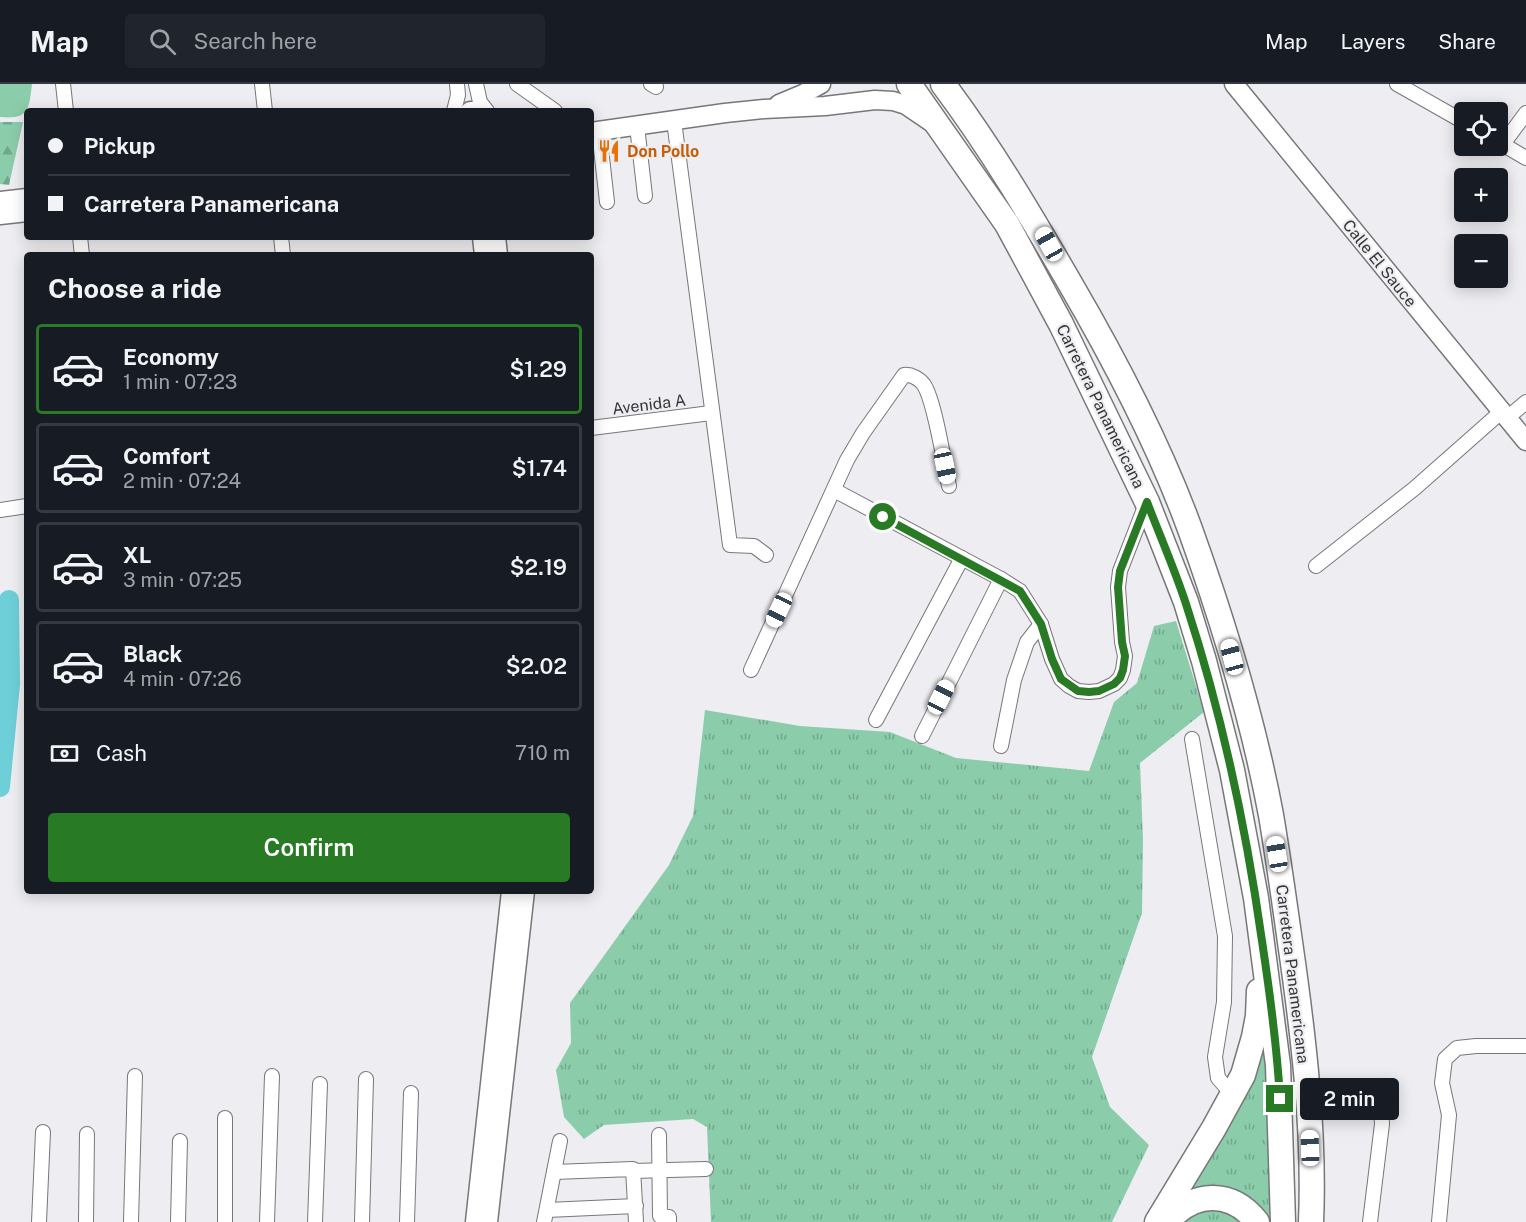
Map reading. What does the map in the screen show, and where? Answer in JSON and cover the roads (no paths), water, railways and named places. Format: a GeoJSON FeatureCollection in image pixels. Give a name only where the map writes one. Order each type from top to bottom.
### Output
{"type":"FeatureCollection","features":[{"type":"Feature","properties":{"kind":"highway","name":"Carretera Panamericana"},"geometry":{"type":"LineString","coordinates":[[909,84],[1007,224],[1091,384],[1147,502],[1186,602],[1232,770],[1255,890],[1278,1065],[1283,1222]]}},
{"type":"Feature","properties":{"kind":"highway","name":"Carretera Panamericana"},"geometry":{"type":"LineString","coordinates":[[943,84],[985,141],[1037,224],[1118,367],[1191,531],[1227,641],[1268,802],[1298,992],[1308,1108],[1311,1222]]}},
{"type":"Feature","properties":{"kind":"highway"},"geometry":{"type":"LineString","coordinates":[[1067,337],[1081,338],[1086,334],[1092,320]]}},
{"type":"Feature","properties":{"kind":"highway"},"geometry":{"type":"LineString","coordinates":[[1091,384],[1099,370],[1110,366],[1118,367]]}},
{"type":"Feature","properties":{"kind":"highway"},"geometry":{"type":"LineString","coordinates":[[1157,1222],[1233,1095],[1250,1056],[1258,1016],[1259,985],[1255,890],[1280,875]]}},
{"type":"Feature","properties":{"kind":"highway"},"geometry":{"type":"LineString","coordinates":[[1167,1222],[1173,1214],[1196,1200],[1219,1198],[1229,1200],[1248,1211],[1257,1222]]}},
{"type":"Feature","properties":{"kind":"main road"},"geometry":{"type":"LineString","coordinates":[[764,109],[803,94],[821,84]]}},
{"type":"Feature","properties":{"kind":"main road","name":"Calle El Sauce"},"geometry":{"type":"LineString","coordinates":[[1234,84],[1515,424]]}},
{"type":"Feature","properties":{"kind":"main road"},"geometry":{"type":"LineString","coordinates":[[594,131],[764,109],[825,106],[876,100],[893,101],[906,105],[930,122],[967,165]]}},
{"type":"Feature","properties":{"kind":"main road"},"geometry":{"type":"LineString","coordinates":[[0,201],[24,198]]}},
{"type":"Feature","properties":{"kind":"main road"},"geometry":{"type":"LineString","coordinates":[[0,215],[24,212]]}},
{"type":"Feature","properties":{"kind":"main road"},"geometry":{"type":"LineString","coordinates":[[475,1222],[512,894]]}},
{"type":"Feature","properties":{"kind":"main road"},"geometry":{"type":"LineString","coordinates":[[489,1222],[525,894]]}},
{"type":"Feature","properties":{"kind":"street"},"geometry":{"type":"LineString","coordinates":[[63,84],[66,108]]}},
{"type":"Feature","properties":{"kind":"street"},"geometry":{"type":"LineString","coordinates":[[262,84],[265,108]]}},
{"type":"Feature","properties":{"kind":"street"},"geometry":{"type":"LineString","coordinates":[[455,108],[458,95],[457,84]]}},
{"type":"Feature","properties":{"kind":"street"},"geometry":{"type":"LineString","coordinates":[[476,84],[480,102],[485,108]]}},
{"type":"Feature","properties":{"kind":"street"},"geometry":{"type":"LineString","coordinates":[[517,84],[550,108]]}},
{"type":"Feature","properties":{"kind":"street"},"geometry":{"type":"LineString","coordinates":[[1398,84],[1454,116]]}},
{"type":"Feature","properties":{"kind":"street"},"geometry":{"type":"LineString","coordinates":[[1508,133],[1526,112]]}},
{"type":"Feature","properties":{"kind":"street"},"geometry":{"type":"LineString","coordinates":[[674,121],[730,545],[754,546],[766,555]]}},
{"type":"Feature","properties":{"kind":"street"},"geometry":{"type":"LineString","coordinates":[[637,126],[645,196]]}},
{"type":"Feature","properties":{"kind":"street"},"geometry":{"type":"LineString","coordinates":[[594,131],[607,202]]}},
{"type":"Feature","properties":{"kind":"street"},"geometry":{"type":"LineString","coordinates":[[1508,148],[1526,158]]}},
{"type":"Feature","properties":{"kind":"street"},"geometry":{"type":"LineString","coordinates":[[751,670],[834,490],[863,433],[904,375],[907,374],[924,385],[932,407],[949,486]]}},
{"type":"Feature","properties":{"kind":"street"},"geometry":{"type":"LineString","coordinates":[[1316,566],[1415,488],[1515,424],[1526,402]]}},
{"type":"Feature","properties":{"kind":"street","name":"Avenida A"},"geometry":{"type":"LineString","coordinates":[[594,428],[711,413]]}},
{"type":"Feature","properties":{"kind":"street"},"geometry":{"type":"LineString","coordinates":[[834,490],[1020,591],[1041,624],[1061,679],[1078,691],[1099,691],[1114,684],[1120,678],[1125,656],[1118,587],[1120,571],[1147,502]]}},
{"type":"Feature","properties":{"kind":"street"},"geometry":{"type":"LineString","coordinates":[[0,510],[24,506]]}},
{"type":"Feature","properties":{"kind":"street"},"geometry":{"type":"LineString","coordinates":[[876,720],[962,558]]}},
{"type":"Feature","properties":{"kind":"street"},"geometry":{"type":"LineString","coordinates":[[922,736],[1001,579]]}},
{"type":"Feature","properties":{"kind":"street"},"geometry":{"type":"LineString","coordinates":[[1001,746],[1014,680],[1027,642],[1041,624]]}},
{"type":"Feature","properties":{"kind":"street"},"geometry":{"type":"LineString","coordinates":[[1191,739],[1225,936],[1224,1002],[1215,1057],[1218,1078],[1233,1095]]}},
{"type":"Feature","properties":{"kind":"street"},"geometry":{"type":"LineString","coordinates":[[1439,1222],[1449,1115],[1442,1083],[1445,1059],[1457,1048],[1526,1046]]}},
{"type":"Feature","properties":{"kind":"street"},"geometry":{"type":"LineString","coordinates":[[131,1222],[135,1076]]}},
{"type":"Feature","properties":{"kind":"street"},"geometry":{"type":"LineString","coordinates":[[267,1222],[272,1076]]}},
{"type":"Feature","properties":{"kind":"street"},"geometry":{"type":"LineString","coordinates":[[362,1222],[366,1079]]}},
{"type":"Feature","properties":{"kind":"street"},"geometry":{"type":"LineString","coordinates":[[315,1222],[320,1084]]}},
{"type":"Feature","properties":{"kind":"street"},"geometry":{"type":"LineString","coordinates":[[407,1222],[411,1094]]}},
{"type":"Feature","properties":{"kind":"street"},"geometry":{"type":"LineString","coordinates":[[1370,1222],[1382,1124],[1381,1108]]}},
{"type":"Feature","properties":{"kind":"street"},"geometry":{"type":"LineString","coordinates":[[225,1118],[225,1222]]}},
{"type":"Feature","properties":{"kind":"street"},"geometry":{"type":"LineString","coordinates":[[39,1222],[43,1132]]}},
{"type":"Feature","properties":{"kind":"street"},"geometry":{"type":"LineString","coordinates":[[86,1222],[87,1134]]}},
{"type":"Feature","properties":{"kind":"street"},"geometry":{"type":"LineString","coordinates":[[659,1135],[660,1216],[669,1216],[669,1222]]}},
{"type":"Feature","properties":{"kind":"street"},"geometry":{"type":"LineString","coordinates":[[178,1222],[180,1141]]}},
{"type":"Feature","properties":{"kind":"street"},"geometry":{"type":"LineString","coordinates":[[560,1141],[546,1216],[636,1206]]}},
{"type":"Feature","properties":{"kind":"street"},"geometry":{"type":"LineString","coordinates":[[554,1172],[706,1169]]}},
{"type":"Feature","properties":{"kind":"street"},"geometry":{"type":"LineString","coordinates":[[633,1171],[636,1222]]}},
{"type":"Feature","properties":{"kind":"waterway"},"geometry":{"type":"LineString","coordinates":[[0,787],[10,684],[9,600]]}},
{"type":"Feature","properties":{"kind":"place","name":"Don Pollo"},"geometry":{"type":"Point","coordinates":[609,151]}}]}
